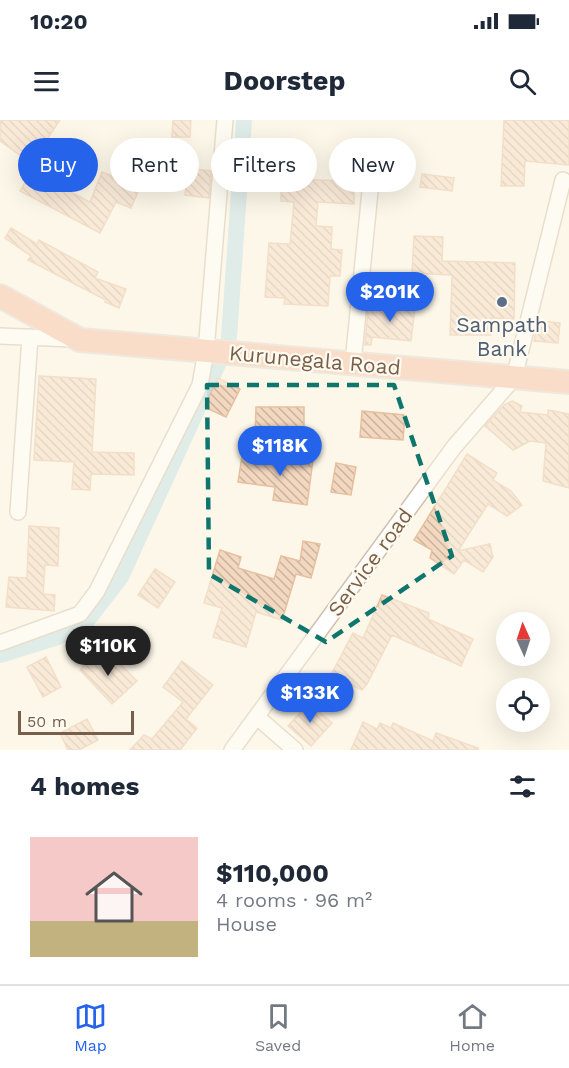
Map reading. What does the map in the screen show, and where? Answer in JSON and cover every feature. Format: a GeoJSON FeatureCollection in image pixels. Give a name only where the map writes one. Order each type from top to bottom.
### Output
{"type":"FeatureCollection","features":[{"type":"Feature","properties":{"kind":"highway","name":"Kurunegala Road"},"geometry":{"type":"LineString","coordinates":[[0,296],[80,340],[569,382]]}},
{"type":"Feature","properties":{"kind":"street"},"geometry":{"type":"LineString","coordinates":[[0,643],[80,614],[88,605],[189,411],[200,385],[206,351],[225,120]]}},
{"type":"Feature","properties":{"kind":"street"},"geometry":{"type":"LineString","coordinates":[[514,378],[563,180]]}},
{"type":"Feature","properties":{"kind":"street"},"geometry":{"type":"LineString","coordinates":[[354,363],[369,192]]}},
{"type":"Feature","properties":{"kind":"street"},"geometry":{"type":"LineString","coordinates":[[0,336],[80,340]]}},
{"type":"Feature","properties":{"kind":"street"},"geometry":{"type":"LineString","coordinates":[[18,512],[30,337]]}},
{"type":"Feature","properties":{"kind":"street","name":"Service road"},"geometry":{"type":"LineString","coordinates":[[232,750],[454,447],[514,378]]}},
{"type":"Feature","properties":{"kind":"street"},"geometry":{"type":"LineString","coordinates":[[257,717],[295,750]]}},
{"type":"Feature","properties":{"kind":"highlighted area"},"geometry":{"type":"Polygon","coordinates":[[[207,385],[394,385],[452,556],[326,642],[209,574],[207,385]]]}},
{"type":"Feature","properties":{"kind":"building"},"geometry":{"type":"Polygon","coordinates":[[[0,120],[60,120],[48,138],[18,138],[18,154],[0,141],[0,120]]]}},
{"type":"Feature","properties":{"kind":"building"},"geometry":{"type":"Polygon","coordinates":[[[173,120],[191,120],[190,137],[172,137],[173,120]]]}},
{"type":"Feature","properties":{"kind":"building"},"geometry":{"type":"Polygon","coordinates":[[[504,120],[569,120],[569,165],[525,161],[524,186],[501,186],[504,120]]]}},
{"type":"Feature","properties":{"kind":"building"},"geometry":{"type":"Polygon","coordinates":[[[199,169],[211,171],[209,198],[185,195],[185,192],[199,192],[199,169]]]}},
{"type":"Feature","properties":{"kind":"building"},"geometry":{"type":"Polygon","coordinates":[[[102,172],[110,175],[110,192],[138,192],[131,208],[116,202],[100,233],[22,192],[70,192],[90,202],[94,192],[98,192],[98,182],[102,172]]]}},
{"type":"Feature","properties":{"kind":"building"},"geometry":{"type":"Polygon","coordinates":[[[422,174],[454,178],[452,191],[420,187],[422,174]]]}},
{"type":"Feature","properties":{"kind":"building"},"geometry":{"type":"Polygon","coordinates":[[[317,180],[329,180],[329,192],[354,192],[354,204],[318,202],[316,226],[332,227],[331,249],[342,250],[340,276],[330,276],[328,306],[284,304],[285,298],[265,297],[269,243],[290,244],[294,202],[281,201],[281,192],[317,192],[317,180]]]}},
{"type":"Feature","properties":{"kind":"building"},"geometry":{"type":"Polygon","coordinates":[[[11,228],[37,244],[39,240],[98,272],[95,278],[126,289],[119,308],[28,260],[31,256],[5,238],[11,228]]]}},
{"type":"Feature","properties":{"kind":"building"},"geometry":{"type":"Polygon","coordinates":[[[414,236],[443,237],[442,261],[515,263],[514,319],[491,318],[491,335],[450,335],[452,275],[412,273],[414,236]]]}},
{"type":"Feature","properties":{"kind":"building"},"geometry":{"type":"Polygon","coordinates":[[[380,304],[415,308],[411,341],[372,337],[371,345],[365,345],[368,310],[379,311],[380,304]]]}},
{"type":"Feature","properties":{"kind":"building"},"geometry":{"type":"Polygon","coordinates":[[[538,321],[560,323],[558,343],[534,341],[538,321]]]}},
{"type":"Feature","properties":{"kind":"building"},"geometry":{"type":"Polygon","coordinates":[[[39,376],[96,379],[92,452],[134,453],[134,475],[91,474],[90,490],[72,489],[74,462],[34,460],[39,376]]]}},
{"type":"Feature","properties":{"kind":"building"},"geometry":{"type":"Polygon","coordinates":[[[218,378],[240,389],[226,417],[204,407],[218,378]]]}},
{"type":"Feature","properties":{"kind":"building"},"geometry":{"type":"Polygon","coordinates":[[[512,401],[522,406],[520,412],[548,415],[548,410],[569,414],[569,488],[543,481],[546,443],[530,441],[513,450],[485,426],[504,405],[512,401]]]}},
{"type":"Feature","properties":{"kind":"building"},"geometry":{"type":"Polygon","coordinates":[[[256,407],[304,407],[304,436],[255,435],[256,407]]]}},
{"type":"Feature","properties":{"kind":"building"},"geometry":{"type":"Polygon","coordinates":[[[362,411],[405,415],[403,440],[360,437],[362,411]]]}},
{"type":"Feature","properties":{"kind":"building"},"geometry":{"type":"Polygon","coordinates":[[[467,454],[497,473],[493,480],[511,491],[522,505],[507,516],[488,504],[458,551],[490,544],[493,557],[483,572],[464,560],[454,574],[430,558],[432,550],[414,540],[467,454]]]}},
{"type":"Feature","properties":{"kind":"building"},"geometry":{"type":"Polygon","coordinates":[[[242,456],[291,463],[292,457],[313,460],[307,505],[273,500],[275,487],[238,482],[242,456]]]}},
{"type":"Feature","properties":{"kind":"building"},"geometry":{"type":"Polygon","coordinates":[[[336,463],[356,467],[351,495],[331,492],[336,463]]]}},
{"type":"Feature","properties":{"kind":"building"},"geometry":{"type":"Polygon","coordinates":[[[29,526],[59,528],[58,566],[45,565],[43,594],[55,595],[54,611],[6,607],[9,577],[27,578],[29,526]]]}},
{"type":"Feature","properties":{"kind":"building"},"geometry":{"type":"Polygon","coordinates":[[[303,541],[320,544],[311,578],[296,574],[282,620],[256,612],[246,647],[213,637],[222,608],[204,603],[220,550],[241,557],[238,568],[274,579],[281,556],[300,561],[303,541]]]}},
{"type":"Feature","properties":{"kind":"building"},"geometry":{"type":"Polygon","coordinates":[[[155,569],[175,582],[158,608],[138,595],[155,569]]]}},
{"type":"Feature","properties":{"kind":"building"},"geometry":{"type":"Polygon","coordinates":[[[382,595],[429,613],[428,619],[473,639],[461,666],[392,635],[362,690],[331,675],[353,633],[363,638],[382,595]]]}},
{"type":"Feature","properties":{"kind":"building"},"geometry":{"type":"Polygon","coordinates":[[[99,651],[107,659],[111,655],[137,681],[112,704],[80,670],[99,651]]]}},
{"type":"Feature","properties":{"kind":"building"},"geometry":{"type":"Polygon","coordinates":[[[46,657],[61,687],[43,697],[27,667],[46,657]]]}},
{"type":"Feature","properties":{"kind":"building"},"geometry":{"type":"Polygon","coordinates":[[[182,661],[213,685],[186,719],[197,728],[180,750],[130,750],[144,735],[152,739],[183,702],[163,687],[182,661]]]}},
{"type":"Feature","properties":{"kind":"building"},"geometry":{"type":"Polygon","coordinates":[[[309,703],[332,723],[311,746],[288,726],[309,703]]]}},
{"type":"Feature","properties":{"kind":"building"},"geometry":{"type":"Polygon","coordinates":[[[87,719],[98,740],[79,750],[68,750],[60,733],[87,719]]]}},
{"type":"Feature","properties":{"kind":"building"},"geometry":{"type":"Polygon","coordinates":[[[363,722],[377,729],[380,723],[391,728],[393,723],[433,741],[436,733],[478,748],[478,750],[351,750],[363,722]]]}},
{"type":"Feature","properties":{"kind":"waterway"},"geometry":{"type":"LineString","coordinates":[[229,337],[244,120]]}},
{"type":"Feature","properties":{"kind":"waterway"},"geometry":{"type":"LineString","coordinates":[[0,655],[58,637],[87,621],[121,577],[219,362]]}},
{"type":"Feature","properties":{"kind":"place","name":"Sampath Bank"},"geometry":{"type":"Point","coordinates":[502,302]}}]}
